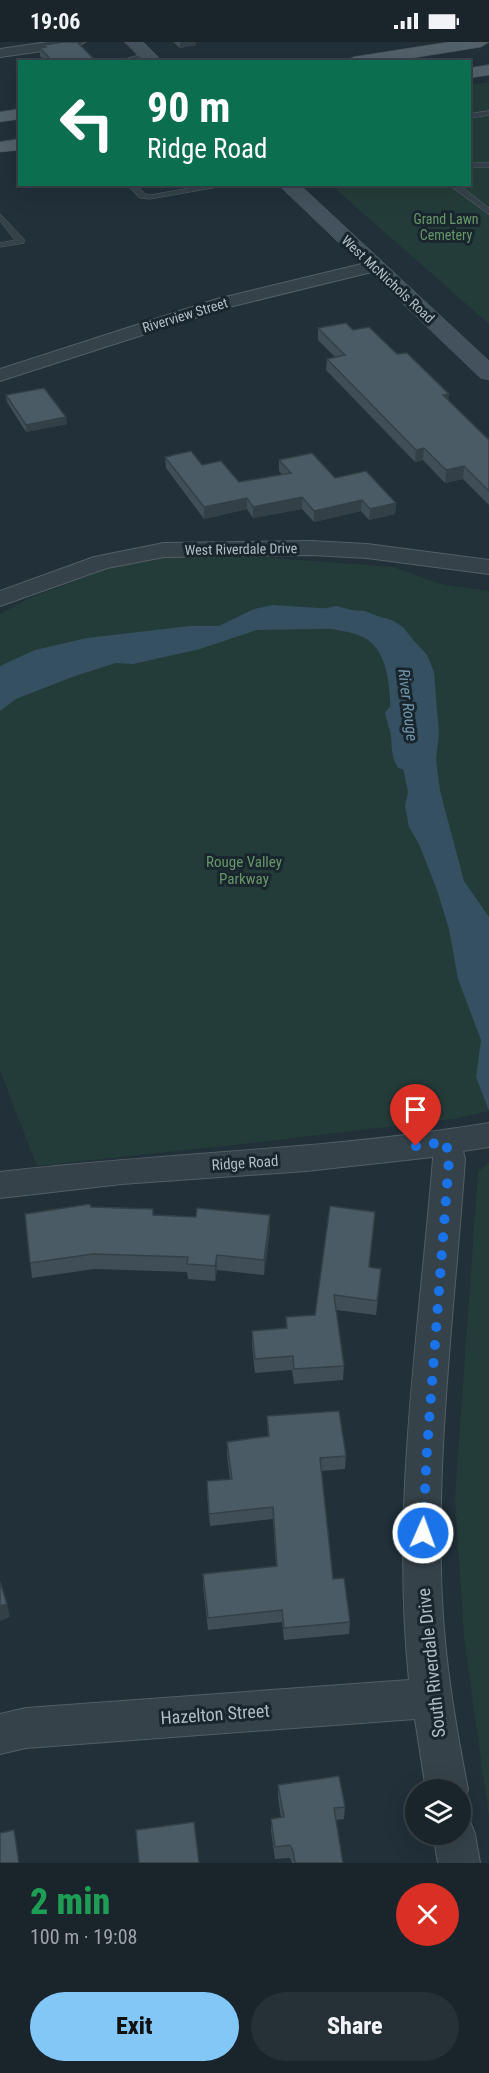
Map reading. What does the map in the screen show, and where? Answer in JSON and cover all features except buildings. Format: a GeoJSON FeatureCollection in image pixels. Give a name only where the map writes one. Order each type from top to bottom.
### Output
{"type":"FeatureCollection","features":[{"type":"Feature","properties":{"kind":"main road"},"geometry":{"type":"LineString","coordinates":[[133,42],[151,58]]}},
{"type":"Feature","properties":{"kind":"main road"},"geometry":{"type":"LineString","coordinates":[[366,60],[481,42]]}},
{"type":"Feature","properties":{"kind":"main road"},"geometry":{"type":"LineString","coordinates":[[471,65],[489,62]]}},
{"type":"Feature","properties":{"kind":"main road"},"geometry":{"type":"LineString","coordinates":[[471,74],[489,70]]}},
{"type":"Feature","properties":{"kind":"main road"},"geometry":{"type":"LineString","coordinates":[[0,147],[18,144]]}},
{"type":"Feature","properties":{"kind":"main road","name":"West McNichols Road"},"geometry":{"type":"LineString","coordinates":[[289,186],[489,373]]}},
{"type":"Feature","properties":{"kind":"street"},"geometry":{"type":"LineString","coordinates":[[0,53],[78,42]]}},
{"type":"Feature","properties":{"kind":"street","name":"Riverview Street"},"geometry":{"type":"LineString","coordinates":[[0,375],[223,303],[374,266]]}},
{"type":"Feature","properties":{"kind":"street","name":"West Riverdale Drive"},"geometry":{"type":"LineString","coordinates":[[0,599],[102,562],[164,550],[323,548],[367,551],[489,567]]}},
{"type":"Feature","properties":{"kind":"street","name":"Ridge Road"},"geometry":{"type":"LineString","coordinates":[[0,1185],[132,1170],[293,1160],[468,1139]]}},
{"type":"Feature","properties":{"kind":"street","name":"South Riverdale Drive"},"geometry":{"type":"LineString","coordinates":[[445,1779],[431,1698],[422,1574],[425,1472],[449,1159],[468,1139]]}},
{"type":"Feature","properties":{"kind":"street","name":"Hazelton Street"},"geometry":{"type":"LineString","coordinates":[[0,1734],[26,1728],[431,1698]]}},
{"type":"Feature","properties":{"kind":"street"},"geometry":{"type":"LineString","coordinates":[[456,1845],[459,1863]]}},
{"type":"Feature","properties":{"kind":"lane"},"geometry":{"type":"LineString","coordinates":[[132,60],[151,58]]}},
{"type":"Feature","properties":{"kind":"lane"},"geometry":{"type":"LineString","coordinates":[[471,116],[489,113]]}},
{"type":"Feature","properties":{"kind":"lane"},"geometry":{"type":"LineString","coordinates":[[471,165],[489,165]]}},
{"type":"Feature","properties":{"kind":"lane"},"geometry":{"type":"LineString","coordinates":[[133,186],[143,196],[150,197],[219,186]]}},
{"type":"Feature","properties":{"kind":"lane"},"geometry":{"type":"LineString","coordinates":[[455,186],[489,212]]}},
{"type":"Feature","properties":{"kind":"lane"},"geometry":{"type":"LineString","coordinates":[[0,216],[21,241],[0,244]]}},
{"type":"Feature","properties":{"kind":"green space","name":"Grand Lawn Cemetery"},"geometry":{"type":"Polygon","coordinates":[[[489,82],[489,324],[332,186],[471,186],[471,85],[489,82]]]}},
{"type":"Feature","properties":{"kind":"green space","name":"Rouge Valley Parkway"},"geometry":{"type":"Polygon","coordinates":[[[186,554],[234,555],[393,567],[441,584],[489,591],[489,1111],[453,1119],[37,1166],[0,1071],[0,614],[30,598],[136,558],[186,554]]]}},
{"type":"Feature","properties":{"kind":"green space"},"geometry":{"type":"Polygon","coordinates":[[[489,1162],[489,1817],[464,1638],[455,1498],[478,1172],[489,1162]]]}},
{"type":"Feature","properties":{"kind":"water"},"geometry":{"type":"Polygon","coordinates":[[[273,605],[365,611],[387,620],[427,655],[434,672],[439,734],[436,759],[440,791],[464,881],[489,917],[489,1111],[476,1077],[481,1040],[458,979],[449,929],[437,890],[419,844],[409,827],[405,806],[408,792],[404,772],[395,751],[385,713],[408,693],[419,676],[412,658],[404,650],[384,636],[366,628],[257,630],[200,649],[133,664],[116,663],[16,699],[0,711],[0,666],[35,650],[87,638],[190,626],[219,626],[254,609],[273,605]]]}},
{"type":"Feature","properties":{"kind":"waterway","name":"River Rouge"},"geometry":{"type":"LineString","coordinates":[[336,618],[357,621],[378,628],[397,646],[403,660],[410,693],[414,758]]}},
{"type":"Feature","properties":{"kind":"route"},"geometry":{"type":"LineString","coordinates":[[416,1146],[446,1142],[449,1159],[441,1241],[423,1533]]}}]}
